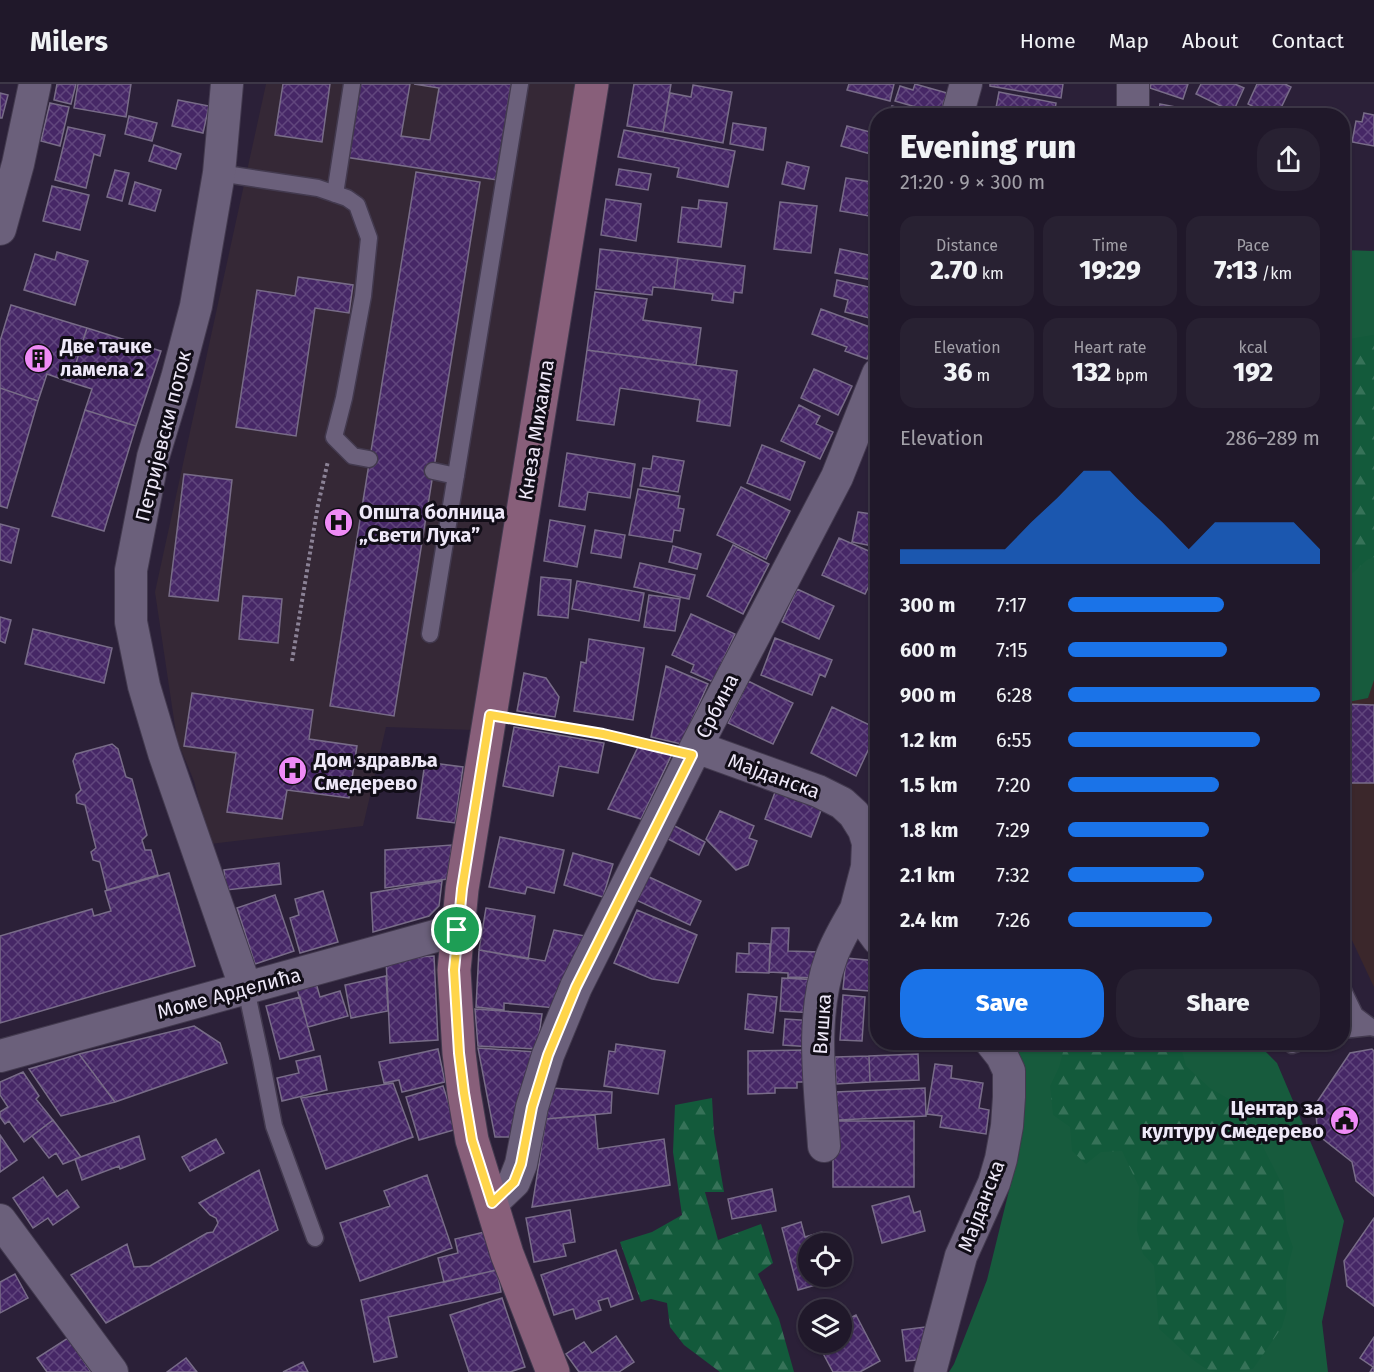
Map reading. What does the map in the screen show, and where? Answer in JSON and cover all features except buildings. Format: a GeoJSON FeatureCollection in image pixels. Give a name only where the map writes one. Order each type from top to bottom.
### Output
{"type":"FeatureCollection","features":[{"type":"Feature","properties":{"kind":"main road","name":"Кнеза Михаила"},"geometry":{"type":"LineString","coordinates":[[552,1372],[507,1254],[472,1140],[459,1053],[455,980],[457,930],[462,889],[592,84]]}},
{"type":"Feature","properties":{"kind":"street"},"geometry":{"type":"LineString","coordinates":[[0,229],[18,164],[35,84]]}},
{"type":"Feature","properties":{"kind":"street","name":"Петријевски поток"},"geometry":{"type":"LineString","coordinates":[[227,84],[219,173],[196,306],[153,457],[131,570],[130,622],[144,686],[164,753],[246,989]]}},
{"type":"Feature","properties":{"kind":"street"},"geometry":{"type":"LineString","coordinates":[[959,108],[966,84]]}},
{"type":"Feature","properties":{"kind":"street"},"geometry":{"type":"LineString","coordinates":[[1132,108],[1133,84]]}},
{"type":"Feature","properties":{"kind":"street","name":"Србина"},"geometry":{"type":"LineString","coordinates":[[492,1203],[514,1182],[521,1164],[532,1107],[548,1055],[576,987],[694,751],[837,477],[870,394]]}},
{"type":"Feature","properties":{"kind":"street","name":"Мајданска"},"geometry":{"type":"LineString","coordinates":[[694,751],[818,791],[842,803],[854,814],[864,830],[868,843],[867,867],[856,909]]}},
{"type":"Feature","properties":{"kind":"street"},"geometry":{"type":"LineString","coordinates":[[856,909],[870,928]]}},
{"type":"Feature","properties":{"kind":"street","name":"Вишка"},"geometry":{"type":"LineString","coordinates":[[824,1146],[818,1050],[821,1006],[831,957],[856,909]]}},
{"type":"Feature","properties":{"kind":"street","name":"Моме Арделића"},"geometry":{"type":"LineString","coordinates":[[0,1056],[457,930]]}},
{"type":"Feature","properties":{"kind":"street","name":"Мајданска"},"geometry":{"type":"LineString","coordinates":[[930,1372],[962,1256],[994,1183],[1003,1148],[1010,1097],[1009,1071],[997,1050]]}},
{"type":"Feature","properties":{"kind":"street"},"geometry":{"type":"LineString","coordinates":[[0,1220],[112,1372]]}},
{"type":"Feature","properties":{"kind":"lane"},"geometry":{"type":"LineString","coordinates":[[335,194],[352,84]]}},
{"type":"Feature","properties":{"kind":"lane"},"geometry":{"type":"LineString","coordinates":[[430,634],[520,84]]}},
{"type":"Feature","properties":{"kind":"lane"},"geometry":{"type":"LineString","coordinates":[[219,173],[318,188],[347,198],[357,205],[369,238],[363,296],[344,398],[334,437],[353,456],[369,459]]}},
{"type":"Feature","properties":{"kind":"lane"},"geometry":{"type":"LineString","coordinates":[[433,471],[456,476]]}},
{"type":"Feature","properties":{"kind":"lane"},"geometry":{"type":"LineString","coordinates":[[246,989],[274,1126],[315,1238]]}},
{"type":"Feature","properties":{"kind":"lane"},"geometry":{"type":"LineString","coordinates":[[1350,1005],[1355,1015],[1372,1027]]}},
{"type":"Feature","properties":{"kind":"lane"},"geometry":{"type":"LineString","coordinates":[[1350,1029],[1372,1027]]}},
{"type":"Feature","properties":{"kind":"path"},"geometry":{"type":"LineString","coordinates":[[292,661],[318,505],[334,437]]}},
{"type":"Feature","properties":{"kind":"path"},"geometry":{"type":"LineString","coordinates":[[490,715],[694,751]]}},
{"type":"Feature","properties":{"kind":"shaded area","name":"Општа болница „Свети Лука”"},"geometry":{"type":"Polygon","coordinates":[[[266,84],[575,84],[473,730],[386,727],[363,826],[210,844],[194,781],[177,740],[155,592],[266,84]]]}},
{"type":"Feature","properties":{"kind":"shaded area"},"geometry":{"type":"Polygon","coordinates":[[[1374,681],[1374,987],[1350,936],[1350,682],[1374,681]]]}},
{"type":"Feature","properties":{"kind":"green space"},"geometry":{"type":"Polygon","coordinates":[[[1350,250],[1374,251],[1374,680],[1368,698],[1350,702],[1350,250]]]}},
{"type":"Feature","properties":{"kind":"green space"},"geometry":{"type":"Polygon","coordinates":[[[1374,335],[1374,557],[1367,560],[1350,576],[1350,339],[1374,335]]]}},
{"type":"Feature","properties":{"kind":"green space"},"geometry":{"type":"Polygon","coordinates":[[[1010,1050],[1264,1050],[1277,1063],[1344,1221],[1322,1322],[1328,1372],[949,1372],[987,1280],[1017,1158],[1025,1066],[1010,1050]]]}},
{"type":"Feature","properties":{"kind":"green space"},"geometry":{"type":"Polygon","coordinates":[[[1063,1050],[1182,1050],[1186,1066],[1210,1088],[1243,1107],[1283,1186],[1287,1230],[1293,1247],[1286,1285],[1287,1310],[1282,1327],[1253,1369],[1221,1372],[1209,1370],[1201,1366],[1159,1329],[1154,1266],[1143,1254],[1137,1230],[1139,1187],[1122,1151],[1101,1152],[1086,1164],[1072,1151],[1070,1127],[1053,1115],[1050,1086],[1063,1050]]]}},
{"type":"Feature","properties":{"kind":"green space"},"geometry":{"type":"Polygon","coordinates":[[[712,1098],[714,1133],[724,1192],[705,1192],[718,1240],[761,1224],[773,1263],[758,1274],[779,1319],[794,1372],[720,1372],[684,1345],[670,1327],[667,1303],[651,1299],[641,1302],[620,1242],[652,1232],[682,1215],[673,1152],[675,1105],[712,1098]]]}},
{"type":"Feature","properties":{"kind":"place","name":"Две тачке ламела 2"},"geometry":{"type":"Point","coordinates":[39,358]}},
{"type":"Feature","properties":{"kind":"place","name":"Општа болница „Свети Лука”"},"geometry":{"type":"Point","coordinates":[338,523]}},
{"type":"Feature","properties":{"kind":"place","name":"Дом здравља Смедерево"},"geometry":{"type":"Point","coordinates":[293,771]}},
{"type":"Feature","properties":{"kind":"place","name":"Центар за културу Смедерево"},"geometry":{"type":"Point","coordinates":[1345,1120]}},
{"type":"Feature","properties":{"kind":"route"},"geometry":{"type":"LineString","coordinates":[[490,715],[603,734],[692,755],[576,987],[548,1055],[532,1107],[521,1164],[514,1182],[492,1203],[472,1140],[464,1093],[454,970],[457,930],[490,715]]}}]}
